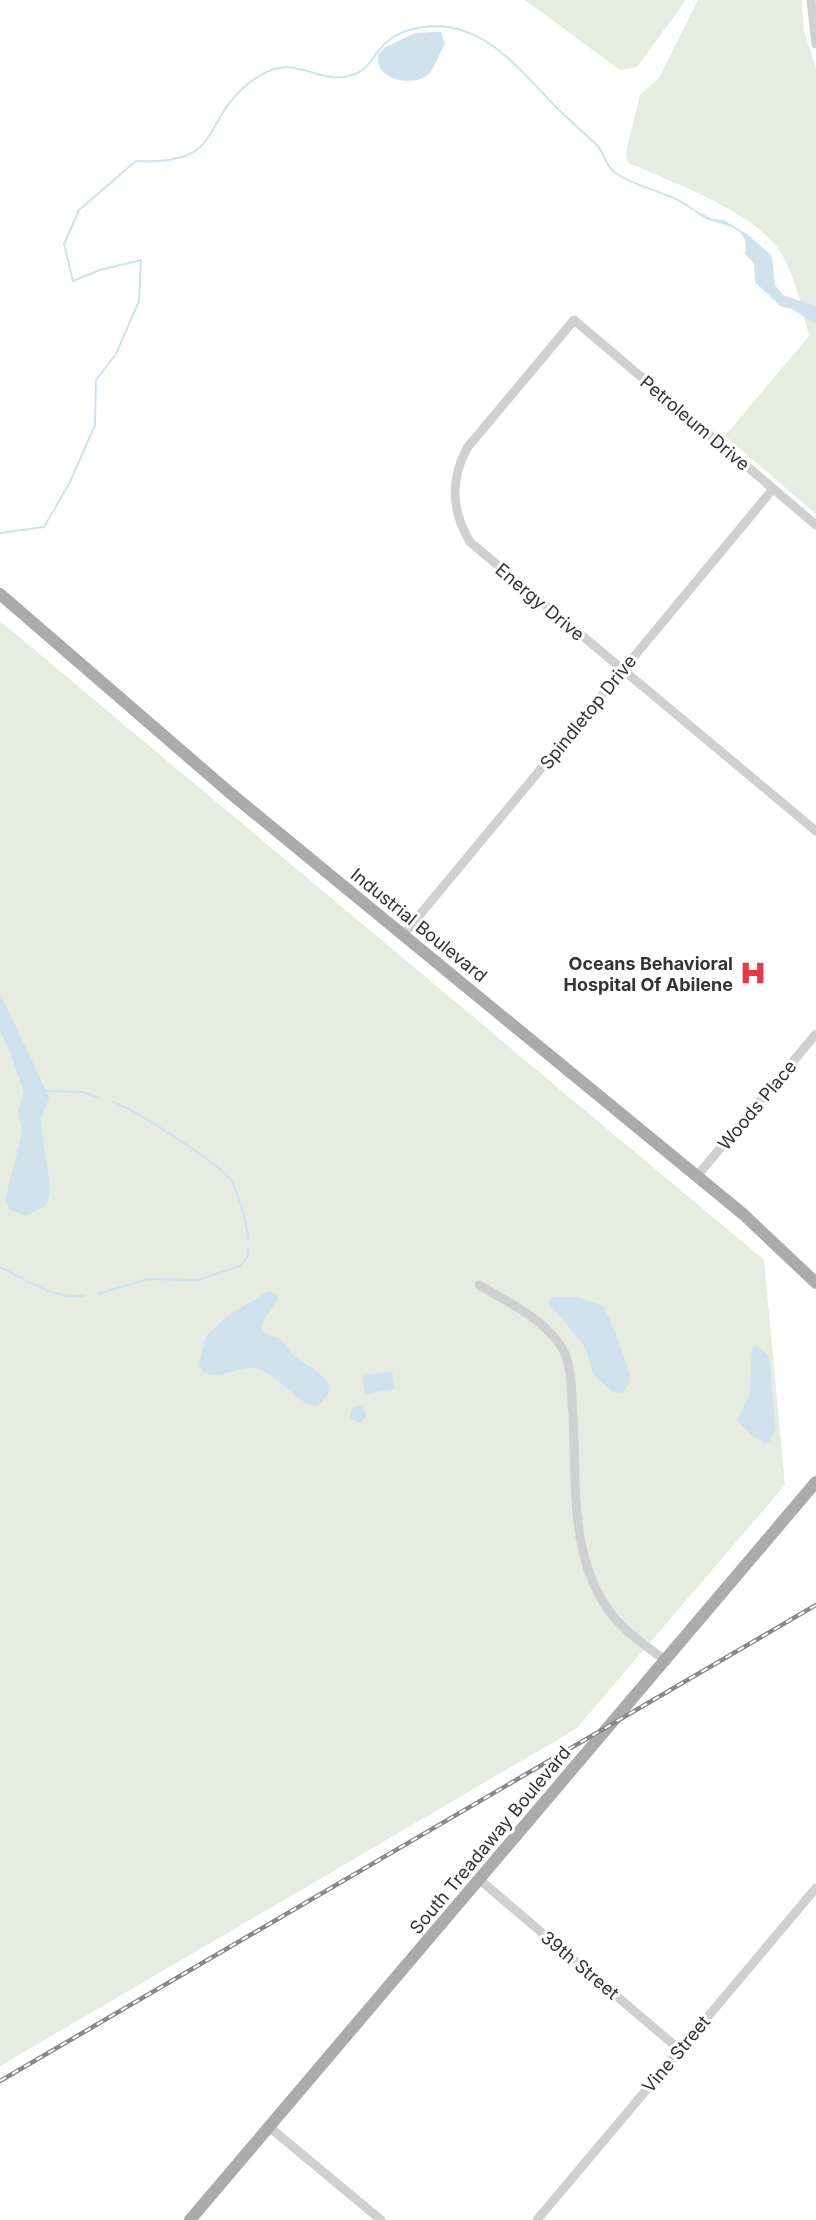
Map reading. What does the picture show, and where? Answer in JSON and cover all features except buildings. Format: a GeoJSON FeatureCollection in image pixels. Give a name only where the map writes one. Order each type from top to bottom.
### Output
{"type":"FeatureCollection","features":[{"type":"Feature","properties":{"kind":"main road","name":"Industrial Boulevard"},"geometry":{"type":"LineString","coordinates":[[0,594],[229,792],[743,1214],[816,1283]]}},
{"type":"Feature","properties":{"kind":"main road","name":"South Treadaway Boulevard"},"geometry":{"type":"LineString","coordinates":[[190,2220],[268,2126],[480,1881],[816,1482]]}},
{"type":"Feature","properties":{"kind":"street"},"geometry":{"type":"LineString","coordinates":[[811,0],[816,44]]}},
{"type":"Feature","properties":{"kind":"street","name":"Petroleum Drive"},"geometry":{"type":"LineString","coordinates":[[574,320],[816,525]]}},
{"type":"Feature","properties":{"kind":"street","name":"Energy Drive"},"geometry":{"type":"LineString","coordinates":[[574,320],[467,448],[457,467],[454,501],[461,526],[470,542],[816,831]]}},
{"type":"Feature","properties":{"kind":"street","name":"Spindletop Drive"},"geometry":{"type":"LineString","coordinates":[[403,935],[773,489]]}},
{"type":"Feature","properties":{"kind":"street","name":"Woods Place"},"geometry":{"type":"LineString","coordinates":[[697,1176],[816,1034]]}},
{"type":"Feature","properties":{"kind":"street"},"geometry":{"type":"LineString","coordinates":[[479,1285],[544,1327],[564,1351],[569,1368],[572,1402],[579,1537],[588,1570],[601,1599],[614,1617],[633,1636],[665,1660]]}},
{"type":"Feature","properties":{"kind":"street","name":"39th Street"},"geometry":{"type":"LineString","coordinates":[[480,1881],[680,2050]]}},
{"type":"Feature","properties":{"kind":"street","name":"Vine Street"},"geometry":{"type":"LineString","coordinates":[[537,2220],[816,1888]]}},
{"type":"Feature","properties":{"kind":"street"},"geometry":{"type":"LineString","coordinates":[[268,2126],[381,2220]]}},
{"type":"Feature","properties":{"kind":"shaded area"},"geometry":{"type":"Polygon","coordinates":[[[525,0],[686,0],[637,67],[620,70],[525,0]]]}},
{"type":"Feature","properties":{"kind":"shaded area"},"geometry":{"type":"Polygon","coordinates":[[[698,0],[802,0],[804,31],[816,68],[816,514],[725,436],[809,336],[791,273],[781,253],[752,224],[732,211],[711,199],[627,162],[626,152],[640,95],[659,78],[698,0]]]}},
{"type":"Feature","properties":{"kind":"shaded area"},"geometry":{"type":"Polygon","coordinates":[[[0,621],[764,1260],[785,1485],[576,1729],[0,2066],[0,621]]]}},
{"type":"Feature","properties":{"kind":"water"},"geometry":{"type":"Polygon","coordinates":[[[441,32],[445,44],[429,74],[422,78],[405,81],[396,79],[388,76],[378,64],[378,55],[384,48],[415,33],[441,32]]]}},
{"type":"Feature","properties":{"kind":"water"},"geometry":{"type":"Polygon","coordinates":[[[691,208],[713,219],[724,220],[747,234],[772,256],[775,285],[783,295],[816,306],[816,324],[792,309],[780,306],[755,282],[754,263],[745,254],[742,234],[727,225],[698,215],[691,208]]]}},
{"type":"Feature","properties":{"kind":"water"},"geometry":{"type":"Polygon","coordinates":[[[0,993],[49,1097],[41,1123],[49,1179],[48,1199],[45,1206],[26,1216],[10,1210],[5,1200],[22,1133],[18,1111],[24,1092],[11,1054],[0,1031],[0,993]]]}},
{"type":"Feature","properties":{"kind":"water"},"geometry":{"type":"Polygon","coordinates":[[[269,1291],[276,1294],[278,1300],[263,1321],[261,1329],[285,1343],[293,1355],[323,1377],[328,1390],[325,1398],[317,1406],[303,1401],[259,1369],[243,1369],[217,1375],[203,1372],[199,1365],[206,1336],[230,1314],[269,1291]]]}},
{"type":"Feature","properties":{"kind":"water"},"geometry":{"type":"Polygon","coordinates":[[[552,1297],[577,1297],[603,1306],[629,1372],[629,1384],[622,1393],[613,1392],[593,1374],[586,1348],[548,1302],[552,1297]]]}},
{"type":"Feature","properties":{"kind":"water"},"geometry":{"type":"Polygon","coordinates":[[[757,1346],[768,1355],[770,1363],[775,1429],[770,1441],[765,1443],[751,1435],[737,1420],[750,1393],[752,1347],[757,1346]]]}},
{"type":"Feature","properties":{"kind":"water"},"geometry":{"type":"Polygon","coordinates":[[[392,1371],[395,1389],[365,1394],[362,1376],[392,1371]]]}},
{"type":"Feature","properties":{"kind":"water"},"geometry":{"type":"Polygon","coordinates":[[[358,1406],[366,1414],[358,1422],[350,1414],[358,1406]]]}},
{"type":"Feature","properties":{"kind":"waterway"},"geometry":{"type":"LineString","coordinates":[[0,533],[44,527],[70,482],[95,425],[96,380],[116,354],[139,301],[141,260],[100,270],[73,281],[64,244],[79,210],[136,161],[165,160],[184,156],[198,149],[233,98],[249,83],[266,73],[292,67],[325,76],[352,75],[365,68],[390,40],[406,31],[424,27],[445,27],[464,31],[481,39],[513,62],[559,110],[597,145],[614,172],[623,178],[674,198],[692,209]]}},
{"type":"Feature","properties":{"kind":"waterway"},"geometry":{"type":"LineString","coordinates":[[44,1091],[83,1092],[99,1098]]}},
{"type":"Feature","properties":{"kind":"waterway"},"geometry":{"type":"LineString","coordinates":[[113,1102],[177,1138],[225,1174],[238,1195],[245,1218],[248,1240]]}},
{"type":"Feature","properties":{"kind":"waterway"},"geometry":{"type":"LineString","coordinates":[[98,1294],[148,1279],[198,1280],[240,1266],[248,1256],[248,1250]]}},
{"type":"Feature","properties":{"kind":"waterway"},"geometry":{"type":"LineString","coordinates":[[0,1267],[51,1292],[84,1296]]}},
{"type":"Feature","properties":{"kind":"railway"},"geometry":{"type":"LineString","coordinates":[[0,2081],[816,1605]]}},
{"type":"Feature","properties":{"kind":"place","name":"Oceans Behavioral Hospital Of Abilene"},"geometry":{"type":"Point","coordinates":[753,973]}}]}
